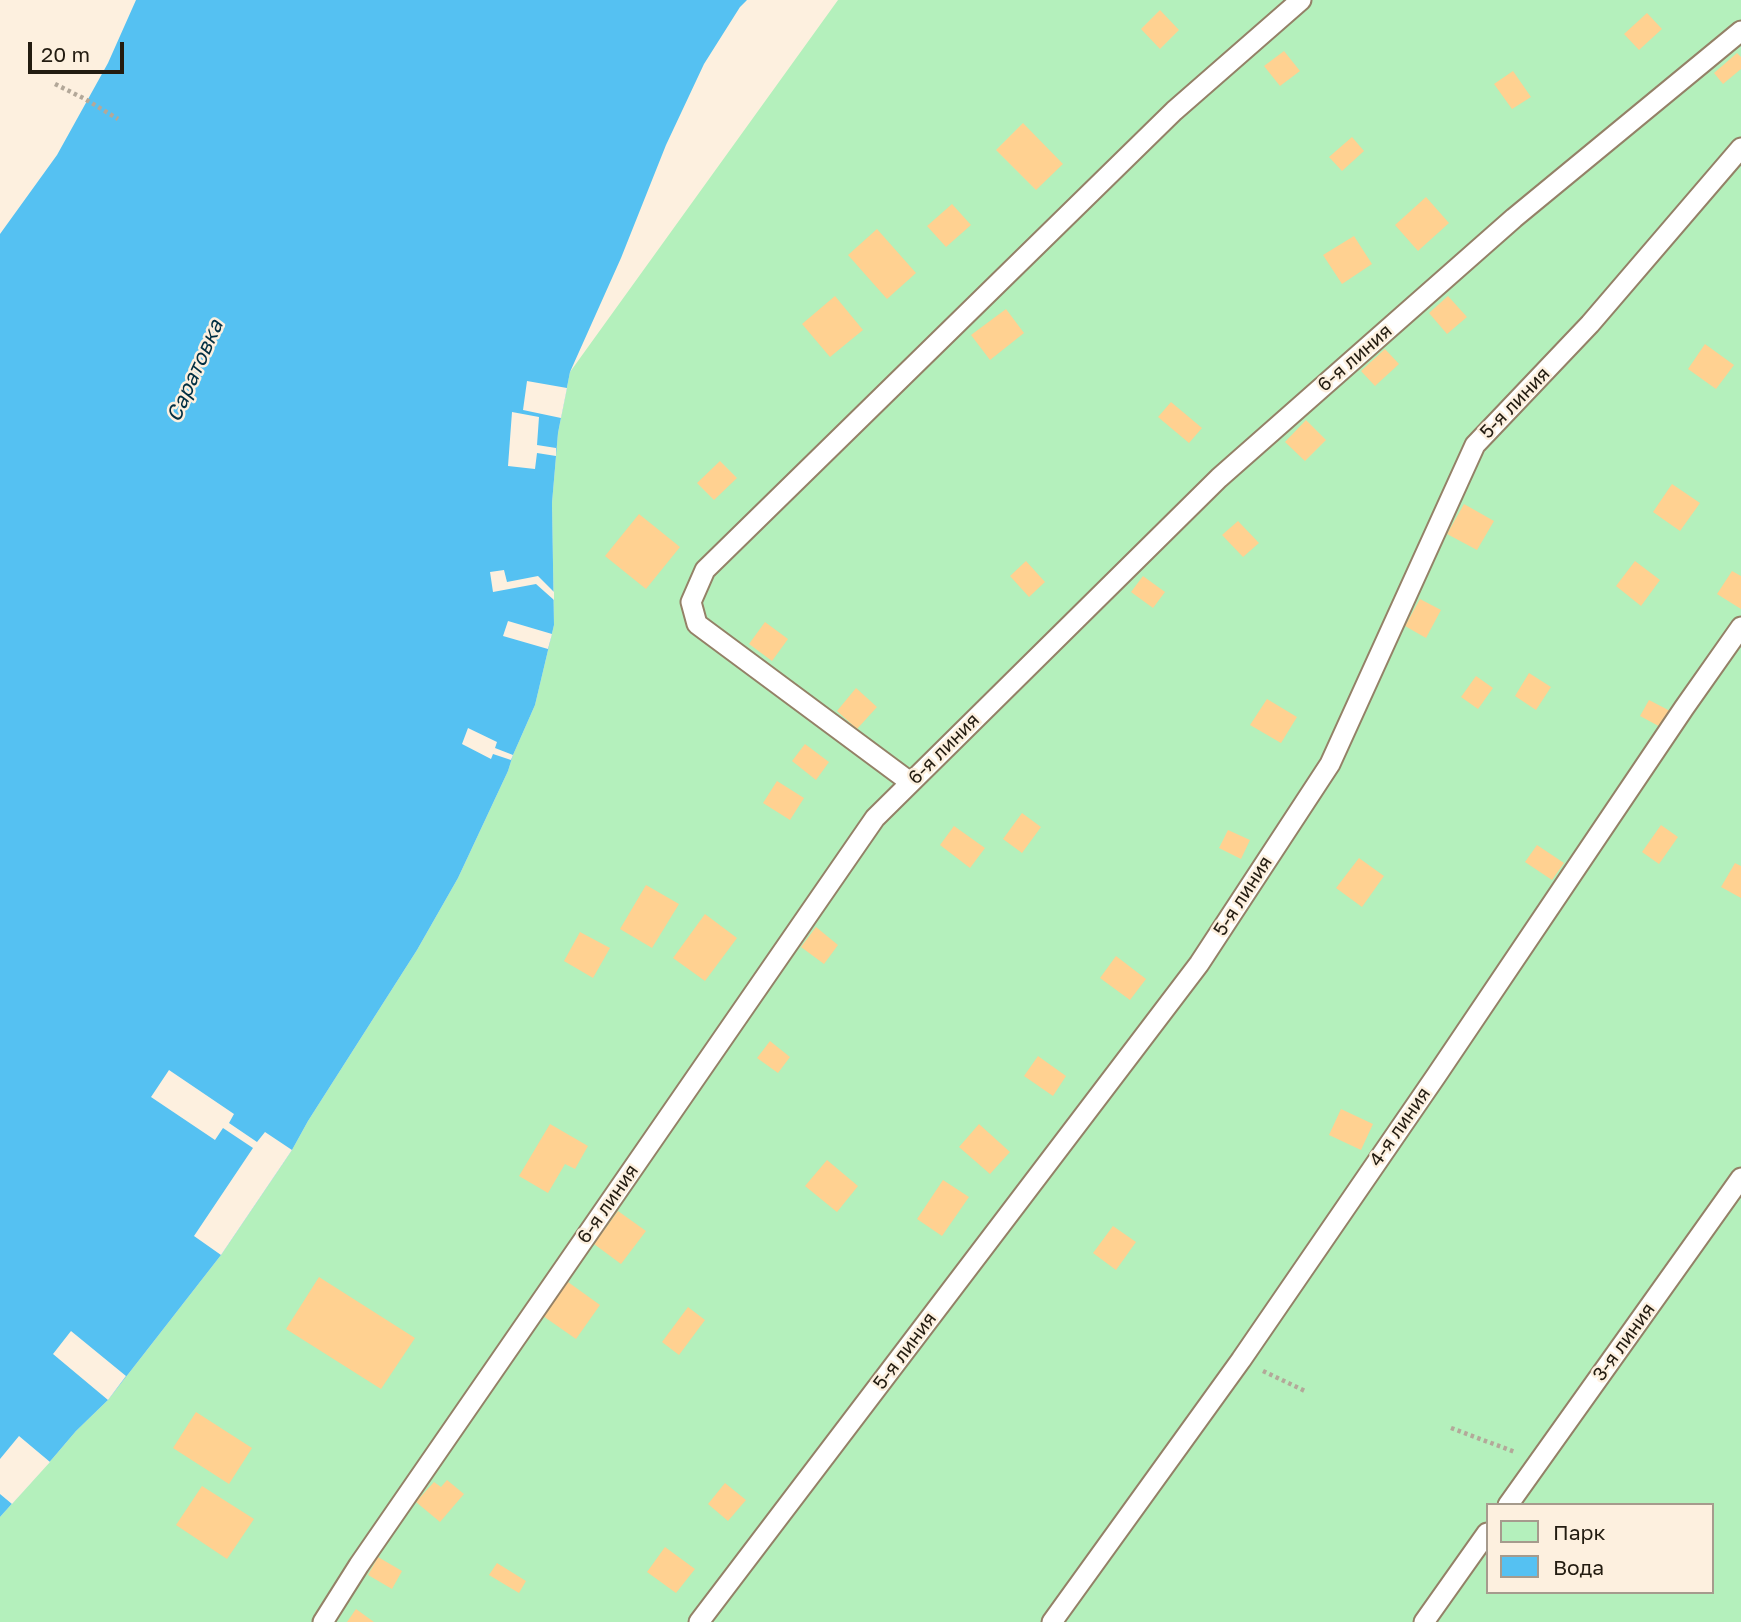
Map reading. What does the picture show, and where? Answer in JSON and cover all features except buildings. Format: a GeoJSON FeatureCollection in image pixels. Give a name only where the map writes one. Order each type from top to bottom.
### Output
{"type":"FeatureCollection","features":[{"type":"Feature","properties":{"kind":"lane"},"geometry":{"type":"LineString","coordinates":[[910,782],[697,624],[691,602],[705,570],[1174,111],[1301,0]]}},
{"type":"Feature","properties":{"kind":"lane","name":"6-я линия"},"geometry":{"type":"LineString","coordinates":[[323,1622],[367,1554],[875,818],[1219,478],[1514,218],[1741,32]]}},
{"type":"Feature","properties":{"kind":"lane","name":"5-я линия"},"geometry":{"type":"LineString","coordinates":[[699,1622],[1207,953],[1330,764],[1475,445],[1590,324],[1741,148]]}},
{"type":"Feature","properties":{"kind":"lane","name":"4-я линия"},"geometry":{"type":"LineString","coordinates":[[1052,1622],[1241,1360],[1741,627]]}},
{"type":"Feature","properties":{"kind":"lane","name":"3-я линия"},"geometry":{"type":"LineString","coordinates":[[1508,1503],[1741,1178]]}},
{"type":"Feature","properties":{"kind":"lane"},"geometry":{"type":"LineString","coordinates":[[1424,1622],[1486,1534]]}},
{"type":"Feature","properties":{"kind":"path"},"geometry":{"type":"LineString","coordinates":[[55,84],[118,119]]}},
{"type":"Feature","properties":{"kind":"path"},"geometry":{"type":"LineString","coordinates":[[1241,1360],[1307,1392]]}},
{"type":"Feature","properties":{"kind":"path"},"geometry":{"type":"LineString","coordinates":[[1451,1428],[1539,1461]]}},
{"type":"Feature","properties":{"kind":"green space"},"geometry":{"type":"Polygon","coordinates":[[[838,0],[1741,0],[1741,1622],[0,1622],[0,1517],[76,1431],[108,1400],[221,1255],[292,1150],[417,950],[458,878],[508,771],[535,705],[554,625],[552,503],[558,433],[570,372],[838,0]]]}},
{"type":"Feature","properties":{"kind":"water","name":"Саратовка"},"geometry":{"type":"Polygon","coordinates":[[[136,0],[747,0],[704,64],[666,145],[621,258],[570,372],[558,433],[552,503],[554,625],[535,705],[508,771],[458,878],[417,950],[292,1150],[221,1255],[108,1400],[76,1431],[0,1517],[0,234],[57,155],[108,63],[136,0]]]}},
{"type":"Feature","properties":{"kind":"pier"},"geometry":{"type":"Polygon","coordinates":[[[527,381],[567,388],[561,418],[523,410],[527,381]]]}},
{"type":"Feature","properties":{"kind":"pier"},"geometry":{"type":"Polygon","coordinates":[[[512,412],[539,417],[537,445],[556,448],[556,456],[537,453],[535,469],[508,466],[512,412]]]}},
{"type":"Feature","properties":{"kind":"pier"},"geometry":{"type":"Polygon","coordinates":[[[504,570],[507,582],[538,576],[554,592],[554,600],[536,584],[493,592],[490,572],[504,570]]]}},
{"type":"Feature","properties":{"kind":"pier"},"geometry":{"type":"Polygon","coordinates":[[[508,621],[552,634],[548,649],[503,636],[508,621]]]}},
{"type":"Feature","properties":{"kind":"pier"},"geometry":{"type":"Polygon","coordinates":[[[468,728],[497,742],[495,748],[513,755],[511,760],[493,754],[491,759],[462,744],[468,728]]]}},
{"type":"Feature","properties":{"kind":"pier"},"geometry":{"type":"Polygon","coordinates":[[[169,1070],[234,1114],[229,1123],[257,1142],[265,1132],[292,1150],[221,1255],[194,1236],[253,1148],[223,1128],[215,1140],[151,1097],[169,1070]]]}},
{"type":"Feature","properties":{"kind":"pier"},"geometry":{"type":"Polygon","coordinates":[[[71,1331],[126,1376],[108,1400],[53,1354],[71,1331]]]}},
{"type":"Feature","properties":{"kind":"pier"},"geometry":{"type":"Polygon","coordinates":[[[19,1436],[50,1462],[12,1504],[0,1494],[0,1459],[19,1436]]]}}]}
